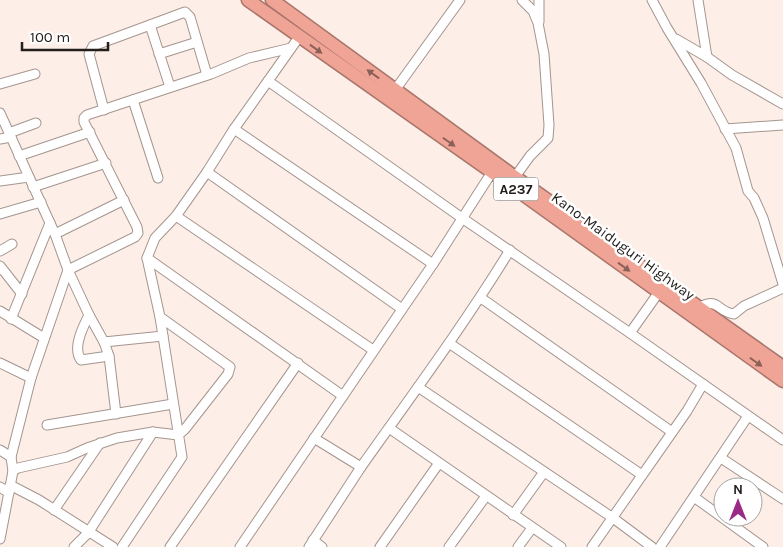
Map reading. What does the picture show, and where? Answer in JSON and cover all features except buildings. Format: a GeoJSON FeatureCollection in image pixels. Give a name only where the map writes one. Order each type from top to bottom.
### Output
{"type":"FeatureCollection","features":[{"type":"Feature","properties":{"kind":"highway","name":"Kano-Maiduguri Highway"},"geometry":{"type":"LineString","coordinates":[[248,0],[783,381]]}},
{"type":"Feature","properties":{"kind":"highway","name":"Kano-Maiduguri Highway"},"geometry":{"type":"LineString","coordinates":[[272,0],[783,367]]}},
{"type":"Feature","properties":{"kind":"street"},"geometry":{"type":"LineString","coordinates":[[395,90],[460,0]]}},
{"type":"Feature","properties":{"kind":"street"},"geometry":{"type":"LineString","coordinates":[[515,176],[530,156],[548,138],[549,126],[544,54],[538,23],[533,11],[522,0]]}},
{"type":"Feature","properties":{"kind":"street"},"geometry":{"type":"LineString","coordinates":[[538,23],[539,0]]}},
{"type":"Feature","properties":{"kind":"street"},"geometry":{"type":"LineString","coordinates":[[652,0],[655,9],[701,83],[739,154],[748,191],[754,198],[763,218],[783,286],[744,306],[734,314],[729,314],[715,304],[708,302],[700,307]]}},
{"type":"Feature","properties":{"kind":"street"},"geometry":{"type":"LineString","coordinates":[[698,0],[707,57]]}},
{"type":"Feature","properties":{"kind":"street"},"geometry":{"type":"LineString","coordinates":[[104,110],[90,54],[93,46],[185,12],[190,17],[207,75]]}},
{"type":"Feature","properties":{"kind":"street"},"geometry":{"type":"LineString","coordinates":[[150,25],[170,87]]}},
{"type":"Feature","properties":{"kind":"street"},"geometry":{"type":"LineString","coordinates":[[122,547],[182,457],[160,317],[147,258],[155,238],[176,216],[299,37]]}},
{"type":"Feature","properties":{"kind":"street"},"geometry":{"type":"LineString","coordinates":[[673,37],[707,57],[732,76],[783,104]]}},
{"type":"Feature","properties":{"kind":"street"},"geometry":{"type":"LineString","coordinates":[[159,54],[197,42]]}},
{"type":"Feature","properties":{"kind":"street"},"geometry":{"type":"LineString","coordinates":[[138,233],[137,227],[106,162],[84,122],[84,118],[87,115],[207,75],[256,56],[291,48]]}},
{"type":"Feature","properties":{"kind":"street"},"geometry":{"type":"LineString","coordinates":[[0,84],[35,74]]}},
{"type":"Feature","properties":{"kind":"street"},"geometry":{"type":"LineString","coordinates":[[268,81],[783,440]]}},
{"type":"Feature","properties":{"kind":"street"},"geometry":{"type":"LineString","coordinates":[[133,100],[158,178]]}},
{"type":"Feature","properties":{"kind":"street"},"geometry":{"type":"LineString","coordinates":[[0,113],[55,234],[68,270],[104,342],[109,356],[116,414]]}},
{"type":"Feature","properties":{"kind":"street"},"geometry":{"type":"LineString","coordinates":[[0,139],[36,123]]}},
{"type":"Feature","properties":{"kind":"street"},"geometry":{"type":"LineString","coordinates":[[725,129],[783,125]]}},
{"type":"Feature","properties":{"kind":"street"},"geometry":{"type":"LineString","coordinates":[[234,129],[433,264]]}},
{"type":"Feature","properties":{"kind":"street"},"geometry":{"type":"LineString","coordinates":[[20,156],[90,132]]}},
{"type":"Feature","properties":{"kind":"street"},"geometry":{"type":"LineString","coordinates":[[33,187],[106,162]]}},
{"type":"Feature","properties":{"kind":"street"},"geometry":{"type":"LineString","coordinates":[[207,172],[402,309]]}},
{"type":"Feature","properties":{"kind":"street"},"geometry":{"type":"LineString","coordinates":[[240,547],[433,264],[492,172]]}},
{"type":"Feature","properties":{"kind":"street"},"geometry":{"type":"LineString","coordinates":[[0,181],[29,177]]}},
{"type":"Feature","properties":{"kind":"street"},"geometry":{"type":"LineString","coordinates":[[55,234],[124,200]]}},
{"type":"Feature","properties":{"kind":"street"},"geometry":{"type":"LineString","coordinates":[[0,214],[41,202]]}},
{"type":"Feature","properties":{"kind":"street"},"geometry":{"type":"LineString","coordinates":[[176,216],[374,350]]}},
{"type":"Feature","properties":{"kind":"street"},"geometry":{"type":"LineString","coordinates":[[11,318],[50,223]]}},
{"type":"Feature","properties":{"kind":"street"},"geometry":{"type":"LineString","coordinates":[[138,233],[155,238]]}},
{"type":"Feature","properties":{"kind":"street"},"geometry":{"type":"LineString","coordinates":[[0,539],[2,518],[13,471],[11,457],[31,378],[68,270],[130,240],[138,233]]}},
{"type":"Feature","properties":{"kind":"street"},"geometry":{"type":"LineString","coordinates":[[0,252],[12,244]]}},
{"type":"Feature","properties":{"kind":"street"},"geometry":{"type":"LineString","coordinates":[[322,547],[311,544],[361,467],[450,343],[510,250]]}},
{"type":"Feature","properties":{"kind":"street"},"geometry":{"type":"LineString","coordinates":[[147,258],[343,396]]}},
{"type":"Feature","properties":{"kind":"street"},"geometry":{"type":"LineString","coordinates":[[0,266],[22,294]]}},
{"type":"Feature","properties":{"kind":"street"},"geometry":{"type":"LineString","coordinates":[[630,333],[659,292]]}},
{"type":"Feature","properties":{"kind":"street"},"geometry":{"type":"LineString","coordinates":[[480,298],[672,432]]}},
{"type":"Feature","properties":{"kind":"street"},"geometry":{"type":"LineString","coordinates":[[0,312],[44,338]]}},
{"type":"Feature","properties":{"kind":"street"},"geometry":{"type":"LineString","coordinates":[[89,315],[78,346],[78,356],[81,360],[109,356]]}},
{"type":"Feature","properties":{"kind":"street"},"geometry":{"type":"LineString","coordinates":[[160,317],[230,367],[228,374],[219,386],[178,435]]}},
{"type":"Feature","properties":{"kind":"street"},"geometry":{"type":"LineString","coordinates":[[104,342],[163,336]]}},
{"type":"Feature","properties":{"kind":"street"},"geometry":{"type":"LineString","coordinates":[[450,343],[642,475]]}},
{"type":"Feature","properties":{"kind":"street"},"geometry":{"type":"LineString","coordinates":[[170,547],[298,363]]}},
{"type":"Feature","properties":{"kind":"street"},"geometry":{"type":"LineString","coordinates":[[0,365],[31,378]]}},
{"type":"Feature","properties":{"kind":"street"},"geometry":{"type":"LineString","coordinates":[[592,547],[703,384]]}},
{"type":"Feature","properties":{"kind":"street"},"geometry":{"type":"LineString","coordinates":[[418,387],[613,518],[652,547]]}},
{"type":"Feature","properties":{"kind":"street"},"geometry":{"type":"LineString","coordinates":[[47,425],[173,404]]}},
{"type":"Feature","properties":{"kind":"street"},"geometry":{"type":"LineString","coordinates":[[660,547],[748,416]]}},
{"type":"Feature","properties":{"kind":"street"},"geometry":{"type":"LineString","coordinates":[[389,428],[560,547]]}},
{"type":"Feature","properties":{"kind":"street"},"geometry":{"type":"LineString","coordinates":[[13,471],[18,468],[68,457],[117,438],[153,432],[178,435]]}},
{"type":"Feature","properties":{"kind":"street"},"geometry":{"type":"LineString","coordinates":[[74,547],[88,533],[153,432]]}},
{"type":"Feature","properties":{"kind":"street"},"geometry":{"type":"LineString","coordinates":[[314,438],[361,467]]}},
{"type":"Feature","properties":{"kind":"street"},"geometry":{"type":"LineString","coordinates":[[54,510],[100,443]]}},
{"type":"Feature","properties":{"kind":"street"},"geometry":{"type":"LineString","coordinates":[[0,450],[11,457]]}},
{"type":"Feature","properties":{"kind":"street"},"geometry":{"type":"LineString","coordinates":[[720,458],[783,499]]}},
{"type":"Feature","properties":{"kind":"street"},"geometry":{"type":"LineString","coordinates":[[380,547],[439,464]]}},
{"type":"Feature","properties":{"kind":"street"},"geometry":{"type":"LineString","coordinates":[[513,516],[544,472]]}},
{"type":"Feature","properties":{"kind":"street"},"geometry":{"type":"LineString","coordinates":[[0,487],[9,489],[54,510],[113,547]]}},
{"type":"Feature","properties":{"kind":"street"},"geometry":{"type":"LineString","coordinates":[[449,547],[486,496]]}},
{"type":"Feature","properties":{"kind":"street"},"geometry":{"type":"LineString","coordinates":[[694,498],[763,547]]}},
{"type":"Feature","properties":{"kind":"street"},"geometry":{"type":"LineString","coordinates":[[518,547],[532,528]]}}]}
